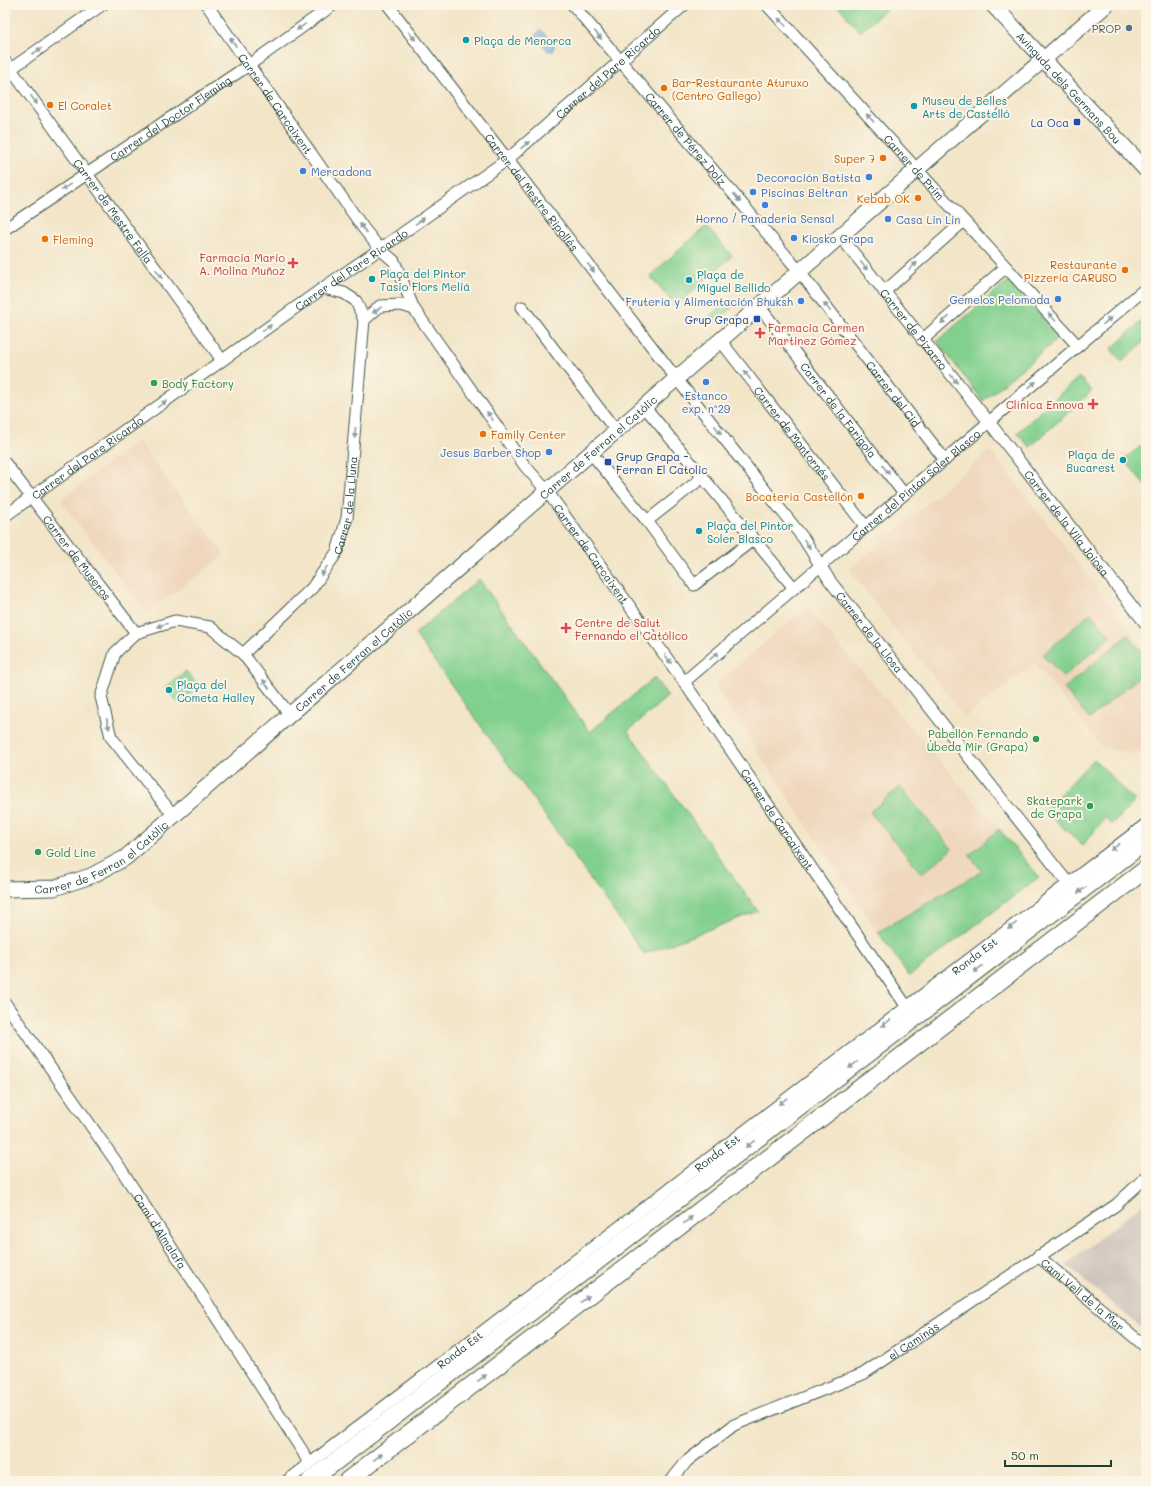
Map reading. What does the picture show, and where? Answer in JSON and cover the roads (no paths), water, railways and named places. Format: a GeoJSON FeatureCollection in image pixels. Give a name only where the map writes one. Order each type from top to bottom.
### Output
{"type":"FeatureCollection","features":[{"type":"Feature","properties":{"kind":"main road","name":"Ronda Est"},"geometry":{"type":"LineString","coordinates":[[310,1481],[1146,841]]}},
{"type":"Feature","properties":{"kind":"main road"},"geometry":{"type":"LineString","coordinates":[[347,1481],[1146,869]]}},
{"type":"Feature","properties":{"kind":"street"},"geometry":{"type":"LineString","coordinates":[[7,68],[102,5]]}},
{"type":"Feature","properties":{"kind":"street","name":"Carrer de Carcaixent"},"geometry":{"type":"LineString","coordinates":[[207,5],[364,229],[380,250],[394,261],[414,308],[525,466],[547,491],[684,682],[907,1007]]}},
{"type":"Feature","properties":{"kind":"street","name":"Carrer del Doctor Fleming"},"geometry":{"type":"LineString","coordinates":[[5,229],[86,173],[249,65],[333,5]]}},
{"type":"Feature","properties":{"kind":"street","name":"Carrer del Mestre Ripollés"},"geometry":{"type":"LineString","coordinates":[[388,5],[676,378]]}},
{"type":"Feature","properties":{"kind":"street","name":"Carrer de Pérez Dolz"},"geometry":{"type":"LineString","coordinates":[[573,5],[799,271]]}},
{"type":"Feature","properties":{"kind":"street","name":"Carrer del Pare Ricardo"},"geometry":{"type":"LineString","coordinates":[[5,516],[323,288],[380,250],[508,159],[684,5]]}},
{"type":"Feature","properties":{"kind":"street","name":"Carrer de Prim"},"geometry":{"type":"LineString","coordinates":[[767,5],[1078,346]]}},
{"type":"Feature","properties":{"kind":"street","name":"Avinguda dels Germans Bou"},"geometry":{"type":"LineString","coordinates":[[993,5],[1042,60],[1146,170]]}},
{"type":"Feature","properties":{"kind":"street","name":"Carrer de Ferran el Catòlic"},"geometry":{"type":"LineString","coordinates":[[5,889],[54,888],[91,876],[125,858],[1106,5]]}},
{"type":"Feature","properties":{"kind":"street","name":"Carrer de Mestre Falla"},"geometry":{"type":"LineString","coordinates":[[7,68],[86,173],[222,360]]}},
{"type":"Feature","properties":{"kind":"street"},"geometry":{"type":"LineString","coordinates":[[884,292],[964,221]]}},
{"type":"Feature","properties":{"kind":"street","name":"Carrer de Pizarro"},"geometry":{"type":"LineString","coordinates":[[840,236],[989,422]]}},
{"type":"Feature","properties":{"kind":"street"},"geometry":{"type":"LineString","coordinates":[[922,340],[1006,268]]}},
{"type":"Feature","properties":{"kind":"street","name":"Carrer del Cid"},"geometry":{"type":"LineString","coordinates":[[799,271],[945,460]]}},
{"type":"Feature","properties":{"kind":"street","name":"Carrer de la Lluna"},"geometry":{"type":"LineString","coordinates":[[244,654],[312,588],[337,552],[347,518],[364,320],[356,301],[344,293],[323,288]]}},
{"type":"Feature","properties":{"kind":"street","name":"Carrer del Pintor Soler Blasco"},"geometry":{"type":"LineString","coordinates":[[684,682],[1146,288]]}},
{"type":"Feature","properties":{"kind":"street"},"geometry":{"type":"LineString","coordinates":[[364,320],[380,306],[401,305],[414,308]]}},
{"type":"Feature","properties":{"kind":"street","name":"Carrer de la Farigola"},"geometry":{"type":"LineString","coordinates":[[759,306],[904,494]]}},
{"type":"Feature","properties":{"kind":"street"},"geometry":{"type":"LineString","coordinates":[[522,307],[616,431]]}},
{"type":"Feature","properties":{"kind":"street","name":"Carrer de Montornés"},"geometry":{"type":"LineString","coordinates":[[720,340],[866,527]]}},
{"type":"Feature","properties":{"kind":"street","name":"Carrer de la Llosa"},"geometry":{"type":"LineString","coordinates":[[676,378],[804,539],[830,580],[1068,884]]}},
{"type":"Feature","properties":{"kind":"street"},"geometry":{"type":"LineString","coordinates":[[644,406],[794,588]]}},
{"type":"Feature","properties":{"kind":"street","name":"Carrer de la Vila Joiosa"},"geometry":{"type":"LineString","coordinates":[[989,422],[1146,624]]}},
{"type":"Feature","properties":{"kind":"street"},"geometry":{"type":"LineString","coordinates":[[591,453],[647,521],[694,585],[754,539]]}},
{"type":"Feature","properties":{"kind":"street","name":"Carrer de Museros"},"geometry":{"type":"LineString","coordinates":[[5,462],[136,633]]}},
{"type":"Feature","properties":{"kind":"street"},"geometry":{"type":"LineString","coordinates":[[647,521],[703,477]]}},
{"type":"Feature","properties":{"kind":"street"},"geometry":{"type":"LineString","coordinates":[[174,816],[111,737],[101,698],[115,654],[136,633],[175,620],[210,627],[244,654],[290,715]]}},
{"type":"Feature","properties":{"kind":"street","name":"Ronda Est"},"geometry":{"type":"LineString","coordinates":[[287,1481],[1146,824]]}},
{"type":"Feature","properties":{"kind":"street","name":"Camí d'Almalafa"},"geometry":{"type":"LineString","coordinates":[[5,1003],[119,1166],[303,1452],[309,1464]]}},
{"type":"Feature","properties":{"kind":"street","name":"el Caminàs"},"geometry":{"type":"LineString","coordinates":[[671,1481],[687,1461],[734,1426],[863,1374],[1116,1205],[1146,1177]]}},
{"type":"Feature","properties":{"kind":"street","name":"Camí Vell de la Mar"},"geometry":{"type":"LineString","coordinates":[[1038,1256],[1146,1347]]}},
{"type":"Feature","properties":{"kind":"water"},"geometry":{"type":"Polygon","coordinates":[[[541,30],[554,45],[553,51],[548,51],[535,35],[541,30]]]}},
{"type":"Feature","properties":{"kind":"place","name":"PROP"},"geometry":{"type":"Point","coordinates":[1129,28]}},
{"type":"Feature","properties":{"kind":"place","name":"Plaça de Menorca"},"geometry":{"type":"Point","coordinates":[466,40]}},
{"type":"Feature","properties":{"kind":"place","name":"Bar-Restaurante Aturuxo (Centro Gallego)"},"geometry":{"type":"Point","coordinates":[664,88]}},
{"type":"Feature","properties":{"kind":"place","name":"El Coralet"},"geometry":{"type":"Point","coordinates":[50,105]}},
{"type":"Feature","properties":{"kind":"place","name":"Museu de Belles Arts de Castelló"},"geometry":{"type":"Point","coordinates":[914,106]}},
{"type":"Feature","properties":{"kind":"place","name":"La Oca"},"geometry":{"type":"Point","coordinates":[1077,122]}},
{"type":"Feature","properties":{"kind":"place","name":"Super 7"},"geometry":{"type":"Point","coordinates":[883,158]}},
{"type":"Feature","properties":{"kind":"place","name":"Mercadona"},"geometry":{"type":"Point","coordinates":[303,171]}},
{"type":"Feature","properties":{"kind":"place","name":"Decoración Batista"},"geometry":{"type":"Point","coordinates":[869,177]}},
{"type":"Feature","properties":{"kind":"place","name":"Piscinas Beltran"},"geometry":{"type":"Point","coordinates":[753,192]}},
{"type":"Feature","properties":{"kind":"place","name":"Kebab OK"},"geometry":{"type":"Point","coordinates":[918,198]}},
{"type":"Feature","properties":{"kind":"place","name":"Horno / Panaderia Sensal"},"geometry":{"type":"Point","coordinates":[765,205]}},
{"type":"Feature","properties":{"kind":"place","name":"Casa Lin Lin"},"geometry":{"type":"Point","coordinates":[888,219]}},
{"type":"Feature","properties":{"kind":"place","name":"Kiosko Grapa"},"geometry":{"type":"Point","coordinates":[794,238]}},
{"type":"Feature","properties":{"kind":"place","name":"Fleming"},"geometry":{"type":"Point","coordinates":[45,239]}},
{"type":"Feature","properties":{"kind":"place","name":"Farmacia Mario A. Molina Muñoz"},"geometry":{"type":"Point","coordinates":[293,263]}},
{"type":"Feature","properties":{"kind":"place","name":"Restaurante Pizzería CARUSO"},"geometry":{"type":"Point","coordinates":[1125,270]}},
{"type":"Feature","properties":{"kind":"place","name":"Plaça del Pintor Tasio Flors Meliá"},"geometry":{"type":"Point","coordinates":[372,279]}},
{"type":"Feature","properties":{"kind":"place","name":"Plaça de Miguel Bellido"},"geometry":{"type":"Point","coordinates":[689,280]}},
{"type":"Feature","properties":{"kind":"place","name":"Gemelos Pelomoda"},"geometry":{"type":"Point","coordinates":[1058,299]}},
{"type":"Feature","properties":{"kind":"place","name":"Frutería y Alimentación Bhuksh"},"geometry":{"type":"Point","coordinates":[801,301]}},
{"type":"Feature","properties":{"kind":"place","name":"Grup Grapa"},"geometry":{"type":"Point","coordinates":[757,319]}},
{"type":"Feature","properties":{"kind":"place","name":"Farmacia Carmen Martinez Gómez"},"geometry":{"type":"Point","coordinates":[760,333]}},
{"type":"Feature","properties":{"kind":"place","name":"Estanco exp. nº29"},"geometry":{"type":"Point","coordinates":[706,382]}},
{"type":"Feature","properties":{"kind":"place","name":"Body Factory"},"geometry":{"type":"Point","coordinates":[154,383]}},
{"type":"Feature","properties":{"kind":"place","name":"Clínica Ennova"},"geometry":{"type":"Point","coordinates":[1093,404]}},
{"type":"Feature","properties":{"kind":"place","name":"Family Center"},"geometry":{"type":"Point","coordinates":[483,434]}},
{"type":"Feature","properties":{"kind":"place","name":"Jesus Barber Shop"},"geometry":{"type":"Point","coordinates":[549,452]}},
{"type":"Feature","properties":{"kind":"place","name":"Plaça de Bucarest"},"geometry":{"type":"Point","coordinates":[1123,460]}},
{"type":"Feature","properties":{"kind":"place","name":"Grup Grapa - Ferran El Catolic"},"geometry":{"type":"Point","coordinates":[608,462]}},
{"type":"Feature","properties":{"kind":"place","name":"Bocatería Castellón"},"geometry":{"type":"Point","coordinates":[861,496]}},
{"type":"Feature","properties":{"kind":"place","name":"Plaça del Pintor Soler Blasco"},"geometry":{"type":"Point","coordinates":[699,531]}},
{"type":"Feature","properties":{"kind":"place","name":"Centre de Salut Fernando el Católico"},"geometry":{"type":"Point","coordinates":[566,628]}},
{"type":"Feature","properties":{"kind":"place","name":"Plaça del Cometa Halley"},"geometry":{"type":"Point","coordinates":[169,690]}},
{"type":"Feature","properties":{"kind":"place","name":"Pabellón Fernando Úbeda Mir (Grapa)"},"geometry":{"type":"Point","coordinates":[1036,739]}},
{"type":"Feature","properties":{"kind":"place","name":"Skatepark de Grapa"},"geometry":{"type":"Point","coordinates":[1090,806]}},
{"type":"Feature","properties":{"kind":"place","name":"Gold Line"},"geometry":{"type":"Point","coordinates":[38,852]}}]}
